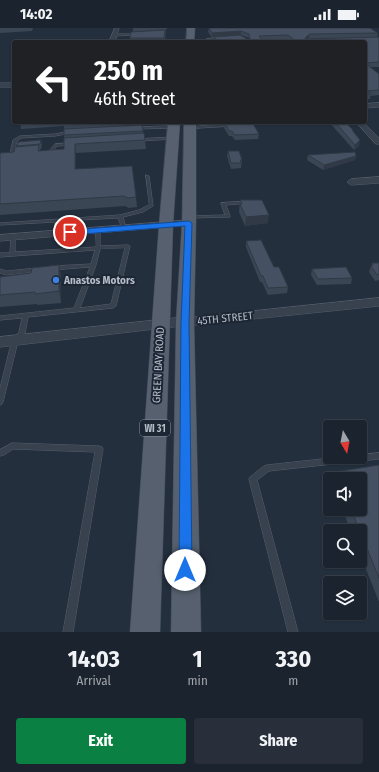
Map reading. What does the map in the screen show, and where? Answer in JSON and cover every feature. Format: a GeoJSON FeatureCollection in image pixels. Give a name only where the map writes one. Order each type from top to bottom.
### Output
{"type":"FeatureCollection","features":[{"type":"Feature","properties":{"kind":"main road"},"geometry":{"type":"LineString","coordinates":[[190,40],[191,28]]}},
{"type":"Feature","properties":{"kind":"main road","name":"WI 31"},"geometry":{"type":"LineString","coordinates":[[186,632],[185,322],[189,220],[190,126]]}},
{"type":"Feature","properties":{"kind":"main road","name":"GREEN BAY ROAD"},"geometry":{"type":"LineString","coordinates":[[145,632],[160,325],[174,129]]}},
{"type":"Feature","properties":{"kind":"street"},"geometry":{"type":"LineString","coordinates":[[0,85],[12,85]]}},
{"type":"Feature","properties":{"kind":"street"},"geometry":{"type":"LineString","coordinates":[[367,106],[379,105]]}},
{"type":"Feature","properties":{"kind":"street"},"geometry":{"type":"LineString","coordinates":[[360,124],[379,142]]}},
{"type":"Feature","properties":{"kind":"street"},"geometry":{"type":"LineString","coordinates":[[351,182],[379,180]]}},
{"type":"Feature","properties":{"kind":"street"},"geometry":{"type":"LineString","coordinates":[[0,238],[166,225],[189,220]]}},
{"type":"Feature","properties":{"kind":"street","name":"45TH STREET"},"geometry":{"type":"LineString","coordinates":[[7,341],[379,302]]}},
{"type":"Feature","properties":{"kind":"lane"},"geometry":{"type":"LineString","coordinates":[[115,31],[140,31]]}},
{"type":"Feature","properties":{"kind":"lane"},"geometry":{"type":"LineString","coordinates":[[115,31],[122,35],[142,35]]}},
{"type":"Feature","properties":{"kind":"lane"},"geometry":{"type":"LineString","coordinates":[[120,40],[122,35]]}},
{"type":"Feature","properties":{"kind":"lane"},"geometry":{"type":"LineString","coordinates":[[209,40],[208,39],[225,38]]}},
{"type":"Feature","properties":{"kind":"lane"},"geometry":{"type":"LineString","coordinates":[[190,126],[199,127],[236,124]]}},
{"type":"Feature","properties":{"kind":"lane"},"geometry":{"type":"LineString","coordinates":[[128,129],[174,129]]}},
{"type":"Feature","properties":{"kind":"lane"},"geometry":{"type":"LineString","coordinates":[[129,140],[174,129]]}},
{"type":"Feature","properties":{"kind":"lane"},"geometry":{"type":"LineString","coordinates":[[20,153],[12,154],[15,140],[20,137],[78,132]]}},
{"type":"Feature","properties":{"kind":"lane"},"geometry":{"type":"LineString","coordinates":[[43,152],[51,151],[56,145],[55,135]]}},
{"type":"Feature","properties":{"kind":"lane"},"geometry":{"type":"LineString","coordinates":[[56,145],[78,144]]}},
{"type":"Feature","properties":{"kind":"lane"},"geometry":{"type":"LineString","coordinates":[[0,224],[120,216],[141,212],[151,206],[147,176]]}},
{"type":"Feature","properties":{"kind":"lane"},"geometry":{"type":"LineString","coordinates":[[189,220],[228,216],[223,204],[253,201]]}},
{"type":"Feature","properties":{"kind":"lane"},"geometry":{"type":"LineString","coordinates":[[120,216],[124,228]]}},
{"type":"Feature","properties":{"kind":"lane"},"geometry":{"type":"LineString","coordinates":[[56,234],[57,220]]}},
{"type":"Feature","properties":{"kind":"lane"},"geometry":{"type":"LineString","coordinates":[[76,310],[98,248],[98,230]]}},
{"type":"Feature","properties":{"kind":"lane"},"geometry":{"type":"LineString","coordinates":[[12,254],[13,237]]}},
{"type":"Feature","properties":{"kind":"lane"},"geometry":{"type":"LineString","coordinates":[[0,255],[128,246],[113,306],[0,318]]}},
{"type":"Feature","properties":{"kind":"lane"},"geometry":{"type":"LineString","coordinates":[[0,271],[6,272],[93,265]]}},
{"type":"Feature","properties":{"kind":"lane"},"geometry":{"type":"LineString","coordinates":[[0,402],[7,341],[22,333],[25,315]]}},
{"type":"Feature","properties":{"kind":"lane"},"geometry":{"type":"LineString","coordinates":[[0,453],[12,446],[99,449],[68,632]]}},
{"type":"Feature","properties":{"kind":"lane"},"geometry":{"type":"LineString","coordinates":[[293,632],[253,479],[267,468],[379,456]]}},
{"type":"Feature","properties":{"kind":"building"},"geometry":{"type":"Polygon","coordinates":[[[209,28],[370,28],[378,33],[310,34],[305,39],[379,37],[379,62],[367,63],[367,40],[294,40],[288,35],[259,36],[262,40],[216,40],[214,37],[240,35],[250,39],[249,34],[241,31],[212,33],[209,28]]]}},
{"type":"Feature","properties":{"kind":"building"},"geometry":{"type":"Polygon","coordinates":[[[165,30],[164,38],[130,38],[131,32],[165,30]]]}},
{"type":"Feature","properties":{"kind":"building"},"geometry":{"type":"Polygon","coordinates":[[[367,65],[379,74],[379,90],[367,91],[367,65]]]}},
{"type":"Feature","properties":{"kind":"building"},"geometry":{"type":"Polygon","coordinates":[[[226,124],[253,124],[259,134],[235,135],[232,131],[229,131],[226,124]]]}},
{"type":"Feature","properties":{"kind":"building"},"geometry":{"type":"Polygon","coordinates":[[[337,124],[347,124],[353,130],[360,140],[355,145],[337,124]]]}},
{"type":"Feature","properties":{"kind":"building"},"geometry":{"type":"Polygon","coordinates":[[[142,125],[143,131],[64,135],[64,129],[142,125]]]}},
{"type":"Feature","properties":{"kind":"building"},"geometry":{"type":"Polygon","coordinates":[[[144,133],[145,140],[75,144],[75,169],[132,166],[136,197],[128,198],[124,196],[0,204],[0,153],[14,152],[15,147],[39,145],[38,151],[64,149],[64,138],[144,133]]]}},
{"type":"Feature","properties":{"kind":"building"},"geometry":{"type":"Polygon","coordinates":[[[41,140],[40,144],[17,146],[18,142],[41,140]]]}},
{"type":"Feature","properties":{"kind":"building"},"geometry":{"type":"Polygon","coordinates":[[[228,151],[239,151],[242,160],[240,160],[241,163],[231,163],[228,151]]]}},
{"type":"Feature","properties":{"kind":"building"},"geometry":{"type":"Polygon","coordinates":[[[355,152],[356,156],[324,165],[308,155],[355,152]]]}},
{"type":"Feature","properties":{"kind":"building"},"geometry":{"type":"Polygon","coordinates":[[[240,200],[262,200],[269,215],[246,217],[240,204],[242,204],[240,200]]]}},
{"type":"Feature","properties":{"kind":"building"},"geometry":{"type":"Polygon","coordinates":[[[261,240],[274,267],[279,267],[288,287],[268,288],[263,276],[261,276],[246,241],[261,240]]]}},
{"type":"Feature","properties":{"kind":"building"},"geometry":{"type":"Polygon","coordinates":[[[372,263],[379,263],[379,274],[377,275],[371,266],[373,265],[372,263]]]}},
{"type":"Feature","properties":{"kind":"building"},"geometry":{"type":"Polygon","coordinates":[[[59,265],[59,291],[35,294],[35,292],[0,295],[0,277],[31,273],[32,268],[59,265]]]}},
{"type":"Feature","properties":{"kind":"building"},"geometry":{"type":"Polygon","coordinates":[[[346,267],[352,278],[318,279],[312,269],[346,267]]]}},
{"type":"Feature","properties":{"kind":"building"},"geometry":{"type":"Polygon","coordinates":[[[379,465],[379,578],[367,548],[367,524],[357,524],[354,516],[367,516],[367,472],[335,472],[379,465]]]}},
{"type":"Feature","properties":{"kind":"place","name":"Anastos Motors"},"geometry":{"type":"Point","coordinates":[56,280]}},
{"type":"Feature","properties":{"kind":"route"},"geometry":{"type":"LineString","coordinates":[[70,232],[189,223],[185,322],[185,570]]}}]}
